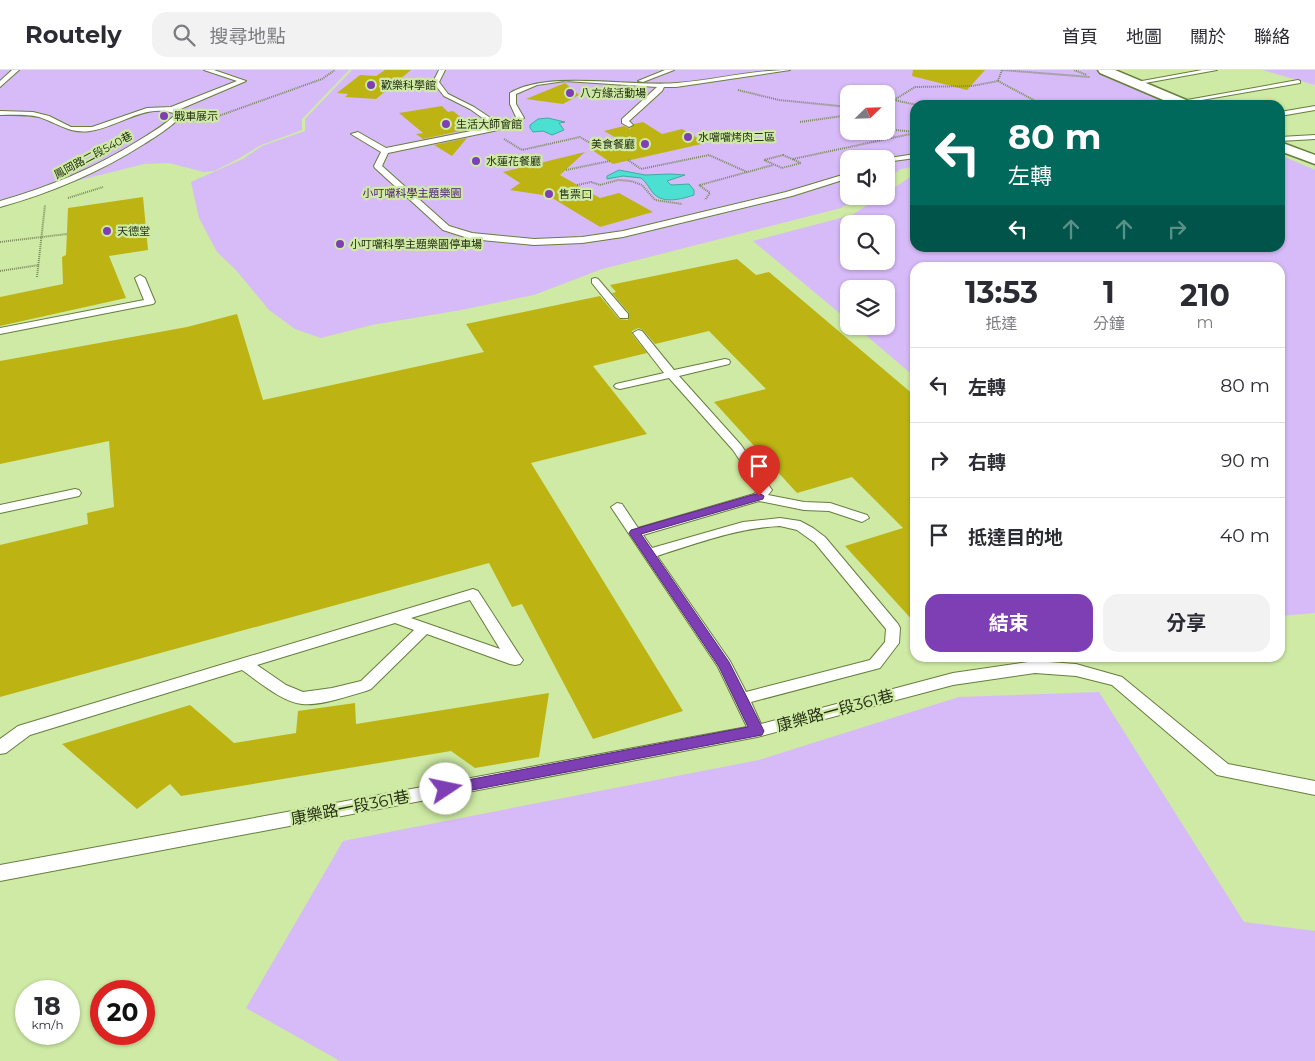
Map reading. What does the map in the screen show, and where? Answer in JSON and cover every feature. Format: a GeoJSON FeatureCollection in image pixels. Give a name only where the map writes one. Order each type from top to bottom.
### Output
{"type":"FeatureCollection","features":[{"type":"Feature","properties":{"kind":"street"},"geometry":{"type":"LineString","coordinates":[[1101,75],[1134,83],[1175,100]]}},
{"type":"Feature","properties":{"kind":"street"},"geometry":{"type":"LineString","coordinates":[[1285,148],[1315,160]]}},
{"type":"Feature","properties":{"kind":"lane"},"geometry":{"type":"LineString","coordinates":[[0,85],[16,70]]}},
{"type":"Feature","properties":{"kind":"lane","name":"鳳岡路二段540巷"},"geometry":{"type":"LineString","coordinates":[[0,112],[37,115],[53,120],[67,130],[77,131],[108,125],[145,110],[173,109],[243,81],[207,70]]}},
{"type":"Feature","properties":{"kind":"lane"},"geometry":{"type":"LineString","coordinates":[[442,70],[436,82],[446,95],[472,108],[494,123],[513,122],[520,118],[513,104],[513,93],[535,83],[564,79],[635,85],[661,85],[703,82],[787,70]]}},
{"type":"Feature","properties":{"kind":"lane"},"geometry":{"type":"LineString","coordinates":[[642,81],[671,70]]}},
{"type":"Feature","properties":{"kind":"lane"},"geometry":{"type":"LineString","coordinates":[[1134,83],[1214,70]]}},
{"type":"Feature","properties":{"kind":"lane"},"geometry":{"type":"LineString","coordinates":[[621,76],[661,85]]}},
{"type":"Feature","properties":{"kind":"lane"},"geometry":{"type":"LineString","coordinates":[[1199,100],[1298,82]]}},
{"type":"Feature","properties":{"kind":"lane"},"geometry":{"type":"LineString","coordinates":[[630,125],[625,121],[660,90],[661,85]]}},
{"type":"Feature","properties":{"kind":"lane"},"geometry":{"type":"LineString","coordinates":[[1285,113],[1315,108]]}},
{"type":"Feature","properties":{"kind":"lane"},"geometry":{"type":"LineString","coordinates":[[173,109],[180,113],[174,121]]}},
{"type":"Feature","properties":{"kind":"lane","name":"鳳岡路二段540巷"},"geometry":{"type":"LineString","coordinates":[[0,204],[32,196],[62,184],[125,153],[174,121]]}},
{"type":"Feature","properties":{"kind":"lane"},"geometry":{"type":"LineString","coordinates":[[355,134],[385,151],[495,128],[494,123]]}},
{"type":"Feature","properties":{"kind":"lane"},"geometry":{"type":"LineString","coordinates":[[1285,139],[1315,137]]}},
{"type":"Feature","properties":{"kind":"lane"},"geometry":{"type":"LineString","coordinates":[[385,151],[378,166],[446,228],[471,236],[534,242],[582,240],[623,234],[789,194],[840,179]]}},
{"type":"Feature","properties":{"kind":"lane"},"geometry":{"type":"LineString","coordinates":[[895,160],[910,156]]}},
{"type":"Feature","properties":{"kind":"lane"},"geometry":{"type":"LineString","coordinates":[[897,167],[910,157]]}},
{"type":"Feature","properties":{"kind":"lane"},"geometry":{"type":"LineString","coordinates":[[789,194],[815,181],[840,173]]}},
{"type":"Feature","properties":{"kind":"lane"},"geometry":{"type":"LineString","coordinates":[[789,194],[840,186]]}},
{"type":"Feature","properties":{"kind":"lane"},"geometry":{"type":"LineString","coordinates":[[0,332],[150,302],[140,278]]}},
{"type":"Feature","properties":{"kind":"lane"},"geometry":{"type":"LineString","coordinates":[[595,281],[624,316]]}},
{"type":"Feature","properties":{"kind":"lane"},"geometry":{"type":"LineString","coordinates":[[634,533],[759,496],[766,490],[737,448],[656,357],[638,333]]}},
{"type":"Feature","properties":{"kind":"lane"},"geometry":{"type":"LineString","coordinates":[[620,386],[726,362]]}},
{"type":"Feature","properties":{"kind":"lane"},"geometry":{"type":"LineString","coordinates":[[0,509],[74,493]]}},
{"type":"Feature","properties":{"kind":"lane"},"geometry":{"type":"LineString","coordinates":[[759,496],[804,506],[830,507],[862,518]]}},
{"type":"Feature","properties":{"kind":"lane"},"geometry":{"type":"LineString","coordinates":[[617,507],[725,665],[757,731]]}},
{"type":"Feature","properties":{"kind":"lane"},"geometry":{"type":"LineString","coordinates":[[648,554],[765,522],[796,524],[811,532],[820,540],[894,628],[892,643],[874,664],[741,699]]}},
{"type":"Feature","properties":{"kind":"lane"},"geometry":{"type":"LineString","coordinates":[[0,748],[24,730],[473,594],[516,660],[394,618]]}},
{"type":"Feature","properties":{"kind":"lane"},"geometry":{"type":"LineString","coordinates":[[244,663],[280,689],[302,698],[332,694],[366,685],[425,628]]}},
{"type":"Feature","properties":{"kind":"lane","name":"康樂路一段361巷"},"geometry":{"type":"LineString","coordinates":[[0,873],[757,731],[953,679],[1035,667],[1076,670],[1118,681],[1223,770],[1315,788]]}},
{"type":"Feature","properties":{"kind":"path"},"geometry":{"type":"LineString","coordinates":[[174,121],[178,123],[210,119],[322,79],[335,70]]}},
{"type":"Feature","properties":{"kind":"path"},"geometry":{"type":"LineString","coordinates":[[998,81],[1002,70],[1090,77],[1101,75]]}},
{"type":"Feature","properties":{"kind":"path"},"geometry":{"type":"LineString","coordinates":[[1074,70],[1090,77]]}},
{"type":"Feature","properties":{"kind":"path"},"geometry":{"type":"LineString","coordinates":[[895,99],[915,87],[972,86],[998,81],[1034,100]]}},
{"type":"Feature","properties":{"kind":"path"},"geometry":{"type":"LineString","coordinates":[[703,82],[779,100],[840,106]]}},
{"type":"Feature","properties":{"kind":"path"},"geometry":{"type":"LineString","coordinates":[[895,100],[910,104]]}},
{"type":"Feature","properties":{"kind":"path"},"geometry":{"type":"LineString","coordinates":[[800,122],[840,116]]}},
{"type":"Feature","properties":{"kind":"path"},"geometry":{"type":"LineString","coordinates":[[488,129],[522,150],[580,137],[597,147]]}},
{"type":"Feature","properties":{"kind":"path"},"geometry":{"type":"LineString","coordinates":[[895,130],[910,132]]}},
{"type":"Feature","properties":{"kind":"path"},"geometry":{"type":"LineString","coordinates":[[793,159],[910,134]]}},
{"type":"Feature","properties":{"kind":"path"},"geometry":{"type":"LineString","coordinates":[[628,160],[641,169],[709,155],[747,172]]}},
{"type":"Feature","properties":{"kind":"path"},"geometry":{"type":"LineString","coordinates":[[783,155],[801,163],[782,168],[774,164],[764,160],[783,155]]}},
{"type":"Feature","properties":{"kind":"path"},"geometry":{"type":"LineString","coordinates":[[566,170],[610,162]]}},
{"type":"Feature","properties":{"kind":"path"},"geometry":{"type":"LineString","coordinates":[[698,202],[706,200],[710,193],[699,186],[774,164]]}},
{"type":"Feature","properties":{"kind":"path"},"geometry":{"type":"LineString","coordinates":[[577,185],[591,182],[600,185],[618,180],[631,181],[642,185],[655,200],[689,205]]}},
{"type":"Feature","properties":{"kind":"path"},"geometry":{"type":"LineString","coordinates":[[61,200],[103,187]]}},
{"type":"Feature","properties":{"kind":"path"},"geometry":{"type":"LineString","coordinates":[[37,277],[44,205],[52,202]]}},
{"type":"Feature","properties":{"kind":"path"},"geometry":{"type":"LineString","coordinates":[[0,242],[67,234]]}},
{"type":"Feature","properties":{"kind":"path"},"geometry":{"type":"LineString","coordinates":[[0,271],[38,265]]}},
{"type":"Feature","properties":{"kind":"green space"},"geometry":{"type":"Polygon","coordinates":[[[0,70],[349,70],[302,119],[302,130],[261,145],[214,171],[204,172],[169,163],[144,164],[0,200],[0,70]]]}},
{"type":"Feature","properties":{"kind":"green space","name":"小叮噹科學主題樂園"},"geometry":{"type":"Polygon","coordinates":[[[352,70],[1096,70],[1159,100],[910,100],[910,168],[901,169],[895,173],[895,150],[840,150],[840,205],[846,205],[841,208],[602,269],[534,295],[372,325],[321,338],[295,329],[269,310],[236,270],[217,252],[199,218],[191,182],[243,159],[262,146],[305,131],[305,119],[352,70]]]}},
{"type":"Feature","properties":{"kind":"green space"},"geometry":{"type":"Polygon","coordinates":[[[1262,70],[1315,70],[1315,85],[1262,70]]]}},
{"type":"Feature","properties":{"kind":"green space"},"geometry":{"type":"Polygon","coordinates":[[[1285,157],[1315,170],[1315,613],[1285,616],[1285,262],[910,262],[910,373],[866,335],[895,335],[895,280],[840,280],[840,314],[753,241],[840,218],[840,270],[895,270],[895,215],[852,215],[867,205],[895,205],[895,187],[910,177],[910,252],[1285,252],[1285,157]]]}},
{"type":"Feature","properties":{"kind":"green space"},"geometry":{"type":"Polygon","coordinates":[[[1099,692],[1244,922],[1315,931],[1315,1061],[340,1061],[246,1008],[343,841],[759,760],[959,697],[1099,692]]]}},
{"type":"Feature","properties":{"kind":"water"},"geometry":{"type":"Polygon","coordinates":[[[548,118],[565,122],[559,123],[564,130],[552,135],[543,131],[533,132],[530,128],[530,125],[538,119],[548,118]]]}},
{"type":"Feature","properties":{"kind":"water"},"geometry":{"type":"Polygon","coordinates":[[[619,170],[645,175],[685,175],[667,181],[671,185],[689,184],[694,190],[694,195],[668,200],[654,194],[641,178],[623,176],[607,179],[607,176],[619,170]]]}},
{"type":"Feature","properties":{"kind":"building","name":"歡樂科學館"},"geometry":{"type":"Polygon","coordinates":[[[385,70],[411,70],[376,99],[345,97],[348,94],[337,93],[360,75],[376,76],[385,70]]]}},
{"type":"Feature","properties":{"kind":"building"},"geometry":{"type":"Polygon","coordinates":[[[913,70],[985,70],[967,90],[912,76],[913,70]]]}},
{"type":"Feature","properties":{"kind":"building"},"geometry":{"type":"Polygon","coordinates":[[[565,83],[579,95],[563,104],[526,99],[565,83]]]}},
{"type":"Feature","properties":{"kind":"building","name":"生活大師會館"},"geometry":{"type":"Polygon","coordinates":[[[442,106],[448,112],[453,111],[474,128],[423,139],[416,134],[423,133],[399,113],[442,106]]]}},
{"type":"Feature","properties":{"kind":"building","name":"美食餐廳"},"geometry":{"type":"Polygon","coordinates":[[[643,122],[662,134],[682,129],[706,143],[613,164],[589,148],[622,141],[604,131],[624,126],[630,129],[634,124],[643,122]]]}},
{"type":"Feature","properties":{"kind":"building"},"geometry":{"type":"Polygon","coordinates":[[[467,138],[452,156],[434,145],[467,138]]]}},
{"type":"Feature","properties":{"kind":"building","name":"售票口"},"geometry":{"type":"Polygon","coordinates":[[[585,152],[560,175],[600,198],[619,193],[653,212],[600,227],[549,196],[510,190],[520,183],[503,172],[585,152]]]}},
{"type":"Feature","properties":{"kind":"building"},"geometry":{"type":"Polygon","coordinates":[[[143,197],[148,250],[109,256],[126,298],[0,326],[0,297],[63,284],[62,257],[66,255],[68,208],[143,197]]]}},
{"type":"Feature","properties":{"kind":"building"},"geometry":{"type":"Polygon","coordinates":[[[737,259],[756,275],[769,272],[840,332],[840,335],[843,335],[910,392],[910,618],[845,546],[903,528],[852,477],[797,493],[714,402],[766,389],[709,331],[655,344],[643,330],[638,328],[632,331],[632,334],[647,353],[593,366],[647,434],[531,463],[683,711],[593,739],[522,604],[512,607],[489,563],[0,697],[0,545],[88,524],[87,513],[114,507],[109,441],[0,464],[0,361],[187,327],[237,314],[263,400],[484,352],[466,324],[600,296],[619,319],[628,320],[629,313],[612,293],[616,292],[610,285],[737,259]]]}},
{"type":"Feature","properties":{"kind":"building"},"geometry":{"type":"Polygon","coordinates":[[[549,693],[539,757],[475,768],[451,751],[181,796],[170,784],[137,809],[62,744],[190,705],[234,743],[296,733],[298,711],[355,703],[356,724],[549,693]]]}},
{"type":"Feature","properties":{"kind":"place","name":"歡樂科學館"},"geometry":{"type":"Point","coordinates":[371,85]}},
{"type":"Feature","properties":{"kind":"place","name":"八方緣活動場"},"geometry":{"type":"Point","coordinates":[570,93]}},
{"type":"Feature","properties":{"kind":"place","name":"戰車展示"},"geometry":{"type":"Point","coordinates":[164,116]}},
{"type":"Feature","properties":{"kind":"place","name":"生活大師會館"},"geometry":{"type":"Point","coordinates":[446,124]}},
{"type":"Feature","properties":{"kind":"place","name":"水噹噹烤肉二區"},"geometry":{"type":"Point","coordinates":[688,137]}},
{"type":"Feature","properties":{"kind":"place","name":"美食餐廳"},"geometry":{"type":"Point","coordinates":[645,144]}},
{"type":"Feature","properties":{"kind":"place","name":"水蓮花餐廳"},"geometry":{"type":"Point","coordinates":[476,161]}},
{"type":"Feature","properties":{"kind":"place","name":"售票口"},"geometry":{"type":"Point","coordinates":[549,194]}},
{"type":"Feature","properties":{"kind":"place","name":"天德堂"},"geometry":{"type":"Point","coordinates":[107,231]}},
{"type":"Feature","properties":{"kind":"place","name":"小叮噹科學主題樂園停車場"},"geometry":{"type":"Point","coordinates":[340,244]}},
{"type":"Feature","properties":{"kind":"route"},"geometry":{"type":"LineString","coordinates":[[446,789],[757,731],[725,665],[634,533],[697,516],[759,496]]}}]}
